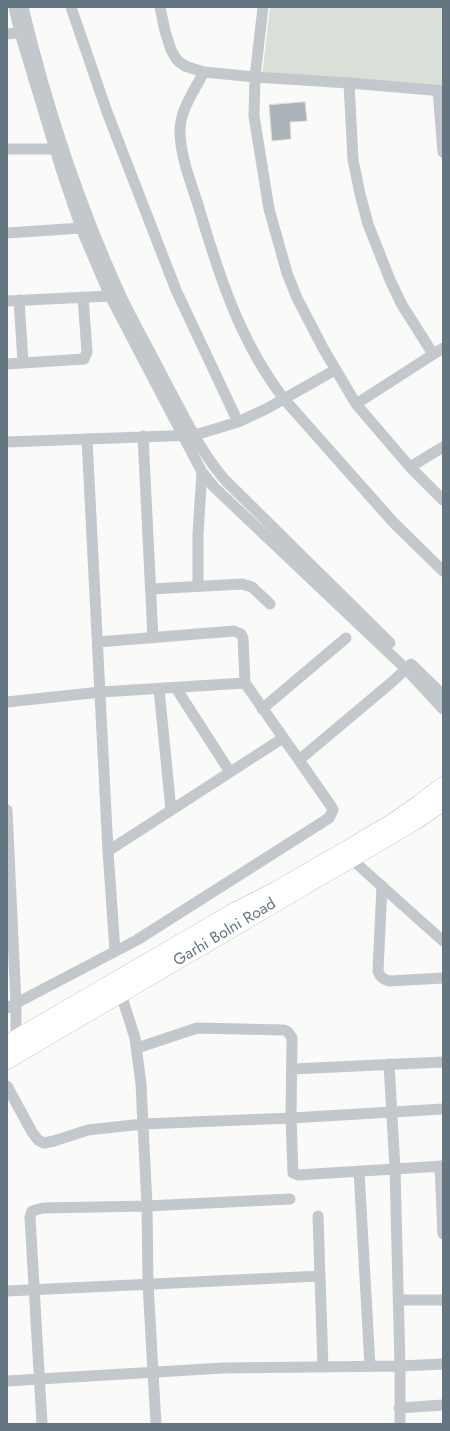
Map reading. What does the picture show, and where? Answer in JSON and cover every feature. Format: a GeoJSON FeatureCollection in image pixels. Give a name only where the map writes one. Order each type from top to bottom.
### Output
{"type":"FeatureCollection","features":[{"type":"Feature","properties":{"kind":"main road","name":"Garhi Bolni Road"},"geometry":{"type":"LineString","coordinates":[[12,1040],[119,987],[262,911],[347,855],[443,785]]}},
{"type":"Feature","properties":{"kind":"main road","name":"Garhi Bolni Road"},"geometry":{"type":"LineString","coordinates":[[347,855],[415,822],[443,803]]}},
{"type":"Feature","properties":{"kind":"main road","name":"Garhi Bolni Road"},"geometry":{"type":"LineString","coordinates":[[12,1059],[119,987]]}},
{"type":"Feature","properties":{"kind":"street"},"geometry":{"type":"LineString","coordinates":[[14,7],[92,226],[120,294],[189,435],[202,472],[214,486],[406,669],[443,709]]}},
{"type":"Feature","properties":{"kind":"street"},"geometry":{"type":"LineString","coordinates":[[23,7],[24,33],[55,149],[81,228],[110,296],[189,435],[213,467],[225,480],[443,695]]}},
{"type":"Feature","properties":{"kind":"street"},"geometry":{"type":"LineString","coordinates":[[71,7],[108,112],[176,290],[238,422]]}},
{"type":"Feature","properties":{"kind":"street"},"geometry":{"type":"LineString","coordinates":[[160,7],[165,32],[171,50],[177,60],[185,66],[204,72],[440,91],[443,152]]}},
{"type":"Feature","properties":{"kind":"street"},"geometry":{"type":"LineString","coordinates":[[263,7],[255,77],[254,116],[269,209],[287,273],[297,298],[323,348],[356,404],[410,467],[443,500]]}},
{"type":"Feature","properties":{"kind":"street"},"geometry":{"type":"LineString","coordinates":[[7,34],[24,33]]}},
{"type":"Feature","properties":{"kind":"street"},"geometry":{"type":"LineString","coordinates":[[204,72],[186,105],[181,118],[181,143],[187,169],[219,272],[238,322],[271,383],[284,399],[393,522],[443,571]]}},
{"type":"Feature","properties":{"kind":"street"},"geometry":{"type":"LineString","coordinates":[[350,83],[354,160],[360,194],[368,224],[390,280],[402,305],[433,354]]}},
{"type":"Feature","properties":{"kind":"street"},"geometry":{"type":"LineString","coordinates":[[7,149],[55,149]]}},
{"type":"Feature","properties":{"kind":"street"},"geometry":{"type":"LineString","coordinates":[[7,233],[81,228]]}},
{"type":"Feature","properties":{"kind":"street"},"geometry":{"type":"LineString","coordinates":[[7,301],[110,296]]}},
{"type":"Feature","properties":{"kind":"street"},"geometry":{"type":"LineString","coordinates":[[7,364],[84,359],[86,352],[83,297]]}},
{"type":"Feature","properties":{"kind":"street"},"geometry":{"type":"LineString","coordinates":[[19,300],[24,363]]}},
{"type":"Feature","properties":{"kind":"street"},"geometry":{"type":"LineString","coordinates":[[356,404],[443,348]]}},
{"type":"Feature","properties":{"kind":"street"},"geometry":{"type":"LineString","coordinates":[[7,442],[189,435],[238,422],[284,399],[335,370]]}},
{"type":"Feature","properties":{"kind":"street"},"geometry":{"type":"LineString","coordinates":[[142,436],[153,638]]}},
{"type":"Feature","properties":{"kind":"street"},"geometry":{"type":"LineString","coordinates":[[87,439],[108,851],[115,951]]}},
{"type":"Feature","properties":{"kind":"street"},"geometry":{"type":"LineString","coordinates":[[410,467],[443,447]]}},
{"type":"Feature","properties":{"kind":"street"},"geometry":{"type":"LineString","coordinates":[[198,586],[198,534],[202,472]]}},
{"type":"Feature","properties":{"kind":"street"},"geometry":{"type":"LineString","coordinates":[[150,589],[242,584],[252,587],[270,604]]}},
{"type":"Feature","properties":{"kind":"street"},"geometry":{"type":"LineString","coordinates":[[11,1006],[137,940],[329,818],[332,810],[331,806],[245,684],[243,638],[241,634],[234,631],[98,642]]}},
{"type":"Feature","properties":{"kind":"street"},"geometry":{"type":"LineString","coordinates":[[262,709],[346,638]]}},
{"type":"Feature","properties":{"kind":"street"},"geometry":{"type":"LineString","coordinates":[[299,760],[406,669]]}},
{"type":"Feature","properties":{"kind":"street"},"geometry":{"type":"LineString","coordinates":[[7,702],[101,692],[245,684]]}},
{"type":"Feature","properties":{"kind":"street"},"geometry":{"type":"LineString","coordinates":[[176,688],[230,772]]}},
{"type":"Feature","properties":{"kind":"street"},"geometry":{"type":"LineString","coordinates":[[159,689],[171,810]]}},
{"type":"Feature","properties":{"kind":"street"},"geometry":{"type":"LineString","coordinates":[[108,851],[283,738]]}},
{"type":"Feature","properties":{"kind":"street"},"geometry":{"type":"LineString","coordinates":[[7,810],[12,1059]]}},
{"type":"Feature","properties":{"kind":"street"},"geometry":{"type":"LineString","coordinates":[[347,855],[443,941]]}},
{"type":"Feature","properties":{"kind":"street"},"geometry":{"type":"LineString","coordinates":[[382,886],[378,971],[380,976],[389,981],[443,978]]}},
{"type":"Feature","properties":{"kind":"street"},"geometry":{"type":"LineString","coordinates":[[119,987],[135,1038],[141,1084],[148,1284],[156,1424]]}},
{"type":"Feature","properties":{"kind":"street"},"geometry":{"type":"LineString","coordinates":[[137,1048],[197,1028],[284,1030],[288,1032],[292,1038],[291,1118],[293,1174],[298,1175],[442,1166],[443,1234]]}},
{"type":"Feature","properties":{"kind":"street"},"geometry":{"type":"LineString","coordinates":[[292,1069],[443,1062]]}},
{"type":"Feature","properties":{"kind":"street"},"geometry":{"type":"LineString","coordinates":[[389,1064],[396,1169],[400,1424]]}},
{"type":"Feature","properties":{"kind":"street"},"geometry":{"type":"LineString","coordinates":[[7,1086],[32,1132],[38,1140],[44,1142],[54,1141],[88,1130],[143,1124],[291,1118],[443,1109]]}},
{"type":"Feature","properties":{"kind":"street"},"geometry":{"type":"LineString","coordinates":[[359,1171],[370,1366]]}},
{"type":"Feature","properties":{"kind":"street"},"geometry":{"type":"LineString","coordinates":[[42,1424],[30,1217],[32,1211],[43,1208],[146,1206],[290,1198]]}},
{"type":"Feature","properties":{"kind":"street"},"geometry":{"type":"LineString","coordinates":[[318,1216],[323,1367]]}},
{"type":"Feature","properties":{"kind":"street"},"geometry":{"type":"LineString","coordinates":[[7,1290],[320,1276]]}},
{"type":"Feature","properties":{"kind":"street"},"geometry":{"type":"LineString","coordinates":[[398,1300],[443,1300]]}},
{"type":"Feature","properties":{"kind":"street"},"geometry":{"type":"LineString","coordinates":[[7,1381],[223,1368],[400,1366],[443,1364]]}},
{"type":"Feature","properties":{"kind":"street"},"geometry":{"type":"LineString","coordinates":[[399,1408],[443,1406]]}},
{"type":"Feature","properties":{"kind":"shaded area"},"geometry":{"type":"Polygon","coordinates":[[[270,7],[443,7],[443,86],[262,76],[270,7]]]}},
{"type":"Feature","properties":{"kind":"building"},"geometry":{"type":"Polygon","coordinates":[[[305,102],[307,121],[290,122],[291,139],[272,141],[269,105],[305,102]]]}}]}
